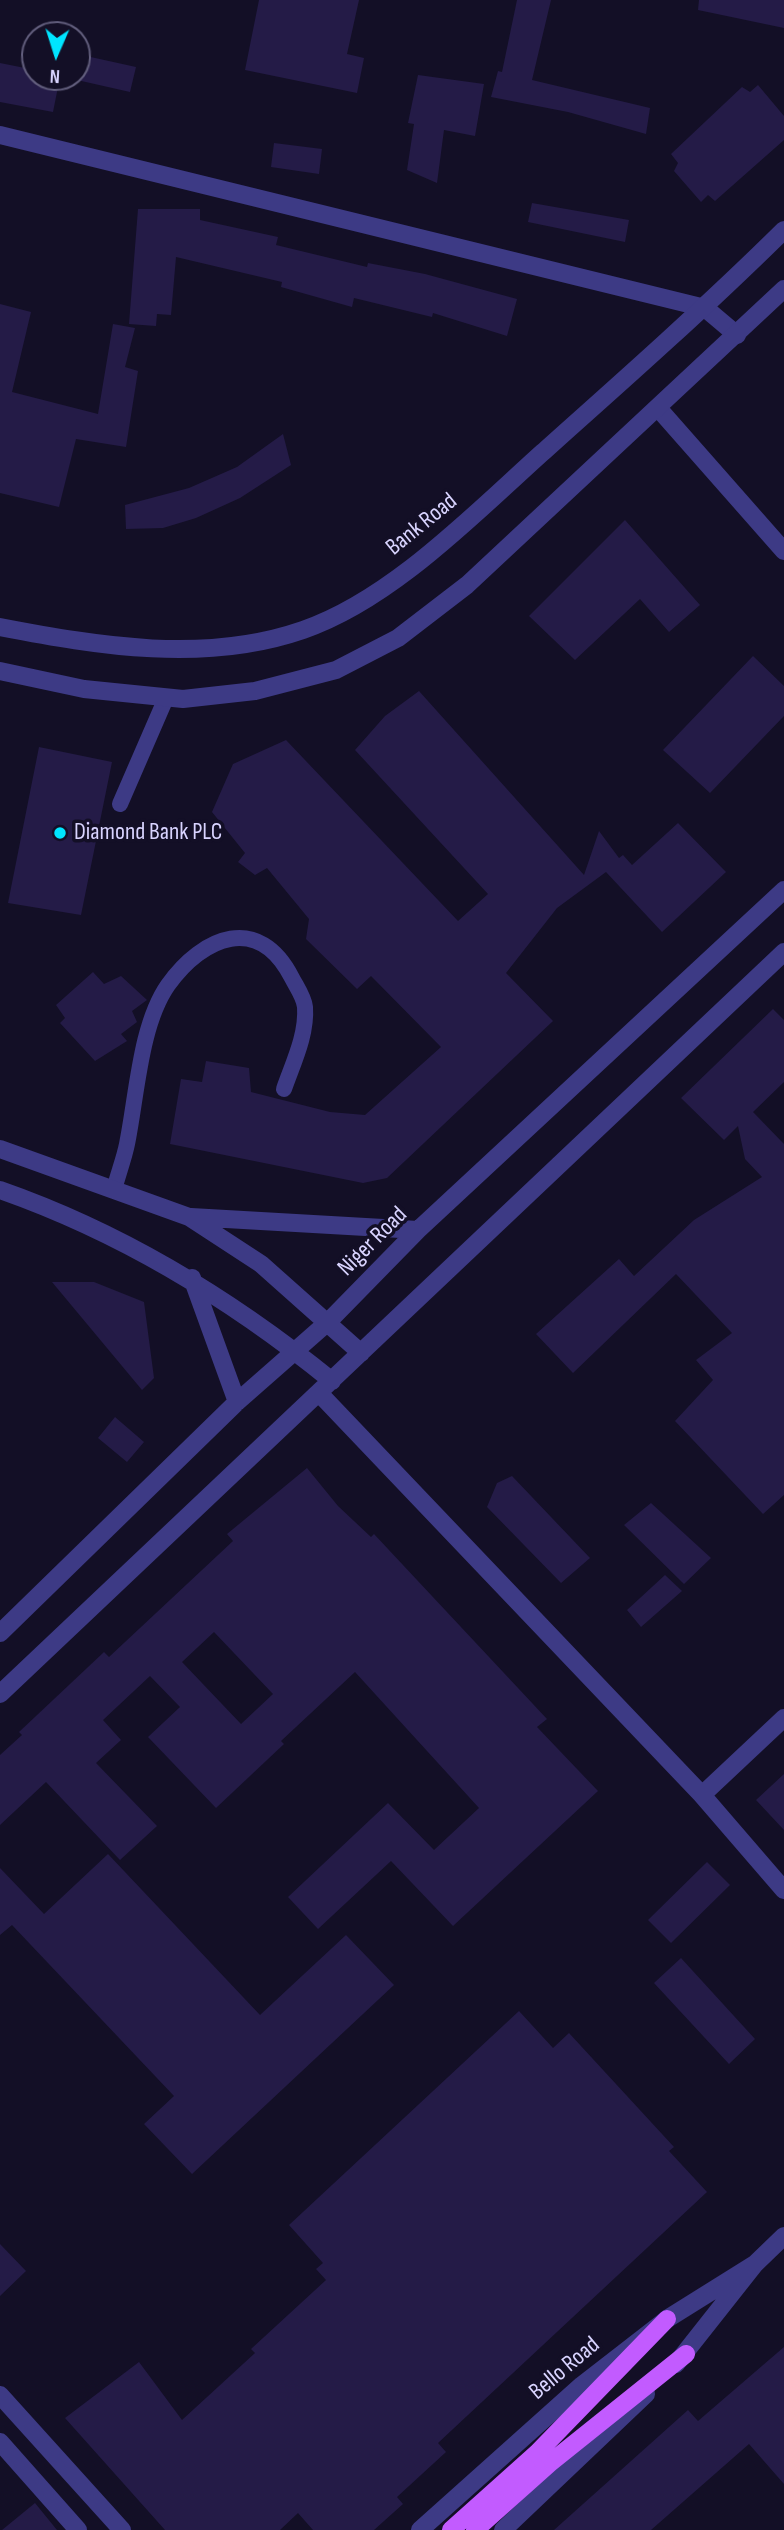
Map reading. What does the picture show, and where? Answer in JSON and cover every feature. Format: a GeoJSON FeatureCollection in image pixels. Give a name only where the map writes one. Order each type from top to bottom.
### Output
{"type":"FeatureCollection","features":[{"type":"Feature","properties":{"kind":"main road"},"geometry":{"type":"LineString","coordinates":[[475,2530],[544,2458],[667,2319]]}},
{"type":"Feature","properties":{"kind":"main road"},"geometry":{"type":"LineString","coordinates":[[451,2530],[685,2354]]}},
{"type":"Feature","properties":{"kind":"street"},"geometry":{"type":"LineString","coordinates":[[0,135],[705,308],[737,335]]}},
{"type":"Feature","properties":{"kind":"street","name":"Bank Road"},"geometry":{"type":"LineString","coordinates":[[0,627],[76,642],[169,650],[236,645],[302,631],[356,607],[452,534],[705,308],[784,230]]}},
{"type":"Feature","properties":{"kind":"street"},"geometry":{"type":"LineString","coordinates":[[0,671],[84,690],[166,698],[255,691],[335,670],[398,638],[467,585],[784,289]]}},
{"type":"Feature","properties":{"kind":"street"},"geometry":{"type":"LineString","coordinates":[[658,408],[784,551]]}},
{"type":"Feature","properties":{"kind":"street","name":"Niger Road"},"geometry":{"type":"LineString","coordinates":[[0,1633],[237,1402],[328,1322],[418,1230],[784,890]]}},
{"type":"Feature","properties":{"kind":"street"},"geometry":{"type":"LineString","coordinates":[[0,1694],[784,952]]}},
{"type":"Feature","properties":{"kind":"street"},"geometry":{"type":"LineString","coordinates":[[0,1149],[189,1217],[261,1264],[361,1353]]}},
{"type":"Feature","properties":{"kind":"street"},"geometry":{"type":"LineString","coordinates":[[0,1190],[77,1218],[192,1278],[296,1352],[325,1387],[702,1795],[784,1890]]}},
{"type":"Feature","properties":{"kind":"street"},"geometry":{"type":"LineString","coordinates":[[189,1217],[418,1230]]}},
{"type":"Feature","properties":{"kind":"street"},"geometry":{"type":"LineString","coordinates":[[192,1278],[237,1402]]}},
{"type":"Feature","properties":{"kind":"street"},"geometry":{"type":"LineString","coordinates":[[702,1795],[784,1718]]}},
{"type":"Feature","properties":{"kind":"street","name":"Bello Road"},"geometry":{"type":"LineString","coordinates":[[503,2530],[597,2444],[685,2354],[755,2264],[784,2236]]}},
{"type":"Feature","properties":{"kind":"street","name":"Bello Road"},"geometry":{"type":"LineString","coordinates":[[420,2530],[582,2385],[667,2319],[755,2264]]}},
{"type":"Feature","properties":{"kind":"street"},"geometry":{"type":"LineString","coordinates":[[0,2395],[122,2530]]}},
{"type":"Feature","properties":{"kind":"street"},"geometry":{"type":"LineString","coordinates":[[0,2442],[78,2530]]}},
{"type":"Feature","properties":{"kind":"lane"},"geometry":{"type":"LineString","coordinates":[[120,804],[166,698]]}},
{"type":"Feature","properties":{"kind":"lane"},"geometry":{"type":"LineString","coordinates":[[114,1189],[127,1147],[153,1011],[169,985],[189,961],[225,938],[258,939],[286,965],[305,1004],[304,1029],[284,1088]]}},
{"type":"Feature","properties":{"kind":"building"},"geometry":{"type":"Polygon","coordinates":[[[259,0],[359,0],[347,54],[364,58],[357,93],[245,70],[259,0]]]}},
{"type":"Feature","properties":{"kind":"building"},"geometry":{"type":"Polygon","coordinates":[[[517,0],[551,0],[532,80],[650,108],[646,134],[568,112],[491,97],[498,71],[502,72],[517,0]]]}},
{"type":"Feature","properties":{"kind":"building"},"geometry":{"type":"Polygon","coordinates":[[[699,0],[784,0],[784,28],[698,10],[699,0]]]}},
{"type":"Feature","properties":{"kind":"building"},"geometry":{"type":"Polygon","coordinates":[[[91,57],[136,67],[130,92],[91,83],[91,57]]]}},
{"type":"Feature","properties":{"kind":"building"},"geometry":{"type":"Polygon","coordinates":[[[0,63],[21,67],[21,91],[57,91],[53,112],[0,102],[0,63]]]}},
{"type":"Feature","properties":{"kind":"building"},"geometry":{"type":"Polygon","coordinates":[[[418,75],[484,84],[475,136],[444,130],[437,183],[407,170],[414,124],[408,123],[418,75]]]}},
{"type":"Feature","properties":{"kind":"building"},"geometry":{"type":"Polygon","coordinates":[[[758,85],[784,116],[784,140],[715,201],[708,195],[701,202],[674,171],[678,163],[671,154],[742,87],[750,92],[758,85]]]}},
{"type":"Feature","properties":{"kind":"building"},"geometry":{"type":"Polygon","coordinates":[[[274,143],[322,149],[319,174],[271,167],[274,143]]]}},
{"type":"Feature","properties":{"kind":"building"},"geometry":{"type":"Polygon","coordinates":[[[532,203],[629,220],[625,242],[528,222],[532,203]]]}},
{"type":"Feature","properties":{"kind":"building"},"geometry":{"type":"Polygon","coordinates":[[[138,209],[200,209],[200,220],[278,237],[276,245],[367,267],[368,263],[425,274],[517,299],[507,336],[433,313],[432,317],[354,298],[352,307],[281,287],[282,282],[176,257],[171,315],[157,314],[156,326],[129,324],[138,209]]]}},
{"type":"Feature","properties":{"kind":"building"},"geometry":{"type":"Polygon","coordinates":[[[0,304],[31,312],[12,392],[98,414],[113,324],[135,328],[125,367],[138,371],[126,447],[76,439],[59,507],[0,493],[0,304]]]}},
{"type":"Feature","properties":{"kind":"building"},"geometry":{"type":"Polygon","coordinates":[[[283,434],[291,465],[240,498],[196,518],[163,528],[126,529],[125,505],[189,488],[237,467],[283,434]]]}},
{"type":"Feature","properties":{"kind":"building"},"geometry":{"type":"Polygon","coordinates":[[[625,520],[700,605],[669,632],[640,599],[575,660],[529,616],[625,520]]]}},
{"type":"Feature","properties":{"kind":"building"},"geometry":{"type":"Polygon","coordinates":[[[753,656],[784,686],[784,716],[710,793],[663,750],[753,656]]]}},
{"type":"Feature","properties":{"kind":"building"},"geometry":{"type":"Polygon","coordinates":[[[419,691],[584,875],[599,831],[619,858],[623,855],[632,865],[678,823],[726,872],[662,932],[606,872],[557,908],[506,973],[553,1021],[387,1178],[363,1183],[170,1144],[181,1079],[202,1082],[206,1061],[249,1068],[251,1092],[330,1112],[365,1115],[441,1047],[371,976],[357,989],[306,939],[309,919],[267,868],[255,875],[238,862],[245,853],[212,812],[233,764],[286,740],[458,921],[488,894],[355,750],[385,716],[419,691]]]}},
{"type":"Feature","properties":{"kind":"building","name":"Diamond Bank PLC"},"geometry":{"type":"Polygon","coordinates":[[[39,747],[112,762],[81,915],[8,903],[39,747]]]}},
{"type":"Feature","properties":{"kind":"building"},"geometry":{"type":"Polygon","coordinates":[[[93,972],[104,984],[121,976],[147,1000],[132,1011],[137,1022],[121,1034],[127,1041],[95,1061],[60,1023],[65,1018],[56,1005],[93,972]]]}},
{"type":"Feature","properties":{"kind":"building"},"geometry":{"type":"Polygon","coordinates":[[[773,1009],[784,1020],[784,1082],[753,1112],[784,1144],[784,1495],[763,1514],[675,1421],[713,1380],[696,1360],[732,1333],[676,1274],[573,1373],[536,1334],[619,1259],[634,1276],[694,1220],[762,1177],[745,1159],[738,1126],[724,1140],[681,1098],[773,1009]]]}},
{"type":"Feature","properties":{"kind":"building"},"geometry":{"type":"Polygon","coordinates":[[[52,1282],[94,1282],[144,1302],[154,1378],[142,1390],[52,1282]]]}},
{"type":"Feature","properties":{"kind":"building"},"geometry":{"type":"Polygon","coordinates":[[[115,1417],[144,1442],[127,1462],[98,1438],[115,1417]]]}},
{"type":"Feature","properties":{"kind":"building"},"geometry":{"type":"Polygon","coordinates":[[[307,1468],[338,1506],[371,1537],[374,1534],[547,1719],[537,1727],[598,1791],[453,1926],[391,1861],[318,1929],[288,1897],[388,1803],[434,1850],[479,1808],[355,1672],[281,1741],[284,1744],[216,1808],[148,1737],[180,1707],[150,1676],[103,1720],[121,1740],[96,1763],[157,1826],[120,1860],[46,1782],[0,1825],[0,1755],[22,1735],[19,1732],[104,1652],[109,1657],[233,1541],[227,1534],[307,1468]],[[214,1632],[182,1662],[241,1724],[273,1694],[214,1632]]]}},
{"type":"Feature","properties":{"kind":"building"},"geometry":{"type":"Polygon","coordinates":[[[512,1476],[590,1558],[561,1583],[487,1507],[497,1483],[512,1476]]]}},
{"type":"Feature","properties":{"kind":"building"},"geometry":{"type":"Polygon","coordinates":[[[651,1503],[711,1558],[684,1584],[624,1525],[651,1503]]]}},
{"type":"Feature","properties":{"kind":"building"},"geometry":{"type":"Polygon","coordinates":[[[665,1575],[682,1591],[641,1627],[627,1610],[665,1575]]]}},
{"type":"Feature","properties":{"kind":"building"},"geometry":{"type":"Polygon","coordinates":[[[784,1774],[784,1830],[756,1800],[784,1774]]]}},
{"type":"Feature","properties":{"kind":"building"},"geometry":{"type":"Polygon","coordinates":[[[108,1854],[260,2015],[346,1935],[394,1985],[192,2174],[144,2124],[174,2096],[12,1925],[0,1935],[0,1868],[44,1914],[108,1854]]]}},
{"type":"Feature","properties":{"kind":"building"},"geometry":{"type":"Polygon","coordinates":[[[707,1862],[730,1885],[671,1943],[648,1920],[707,1862]]]}},
{"type":"Feature","properties":{"kind":"building"},"geometry":{"type":"Polygon","coordinates":[[[681,1958],[755,2039],[729,2064],[654,1983],[681,1958]]]}},
{"type":"Feature","properties":{"kind":"building"},"geometry":{"type":"Polygon","coordinates":[[[519,2011],[553,2048],[569,2033],[674,2147],[669,2151],[707,2192],[438,2443],[446,2452],[397,2497],[403,2504],[374,2530],[313,2530],[298,2513],[280,2530],[165,2530],[65,2418],[139,2362],[182,2420],[255,2353],[251,2349],[326,2280],[316,2269],[323,2263],[289,2225],[519,2011]]]}},
{"type":"Feature","properties":{"kind":"building"},"geometry":{"type":"Polygon","coordinates":[[[0,2244],[26,2271],[0,2296],[0,2244]]]}},
{"type":"Feature","properties":{"kind":"building"},"geometry":{"type":"Polygon","coordinates":[[[784,2347],[784,2484],[749,2444],[651,2530],[554,2530],[688,2410],[698,2421],[784,2347]]]}},
{"type":"Feature","properties":{"kind":"building"},"geometry":{"type":"Polygon","coordinates":[[[35,2503],[57,2530],[2,2530],[35,2503]]]}},
{"type":"Feature","properties":{"kind":"place","name":"Diamond Bank PLC"},"geometry":{"type":"Point","coordinates":[60,833]}}]}
